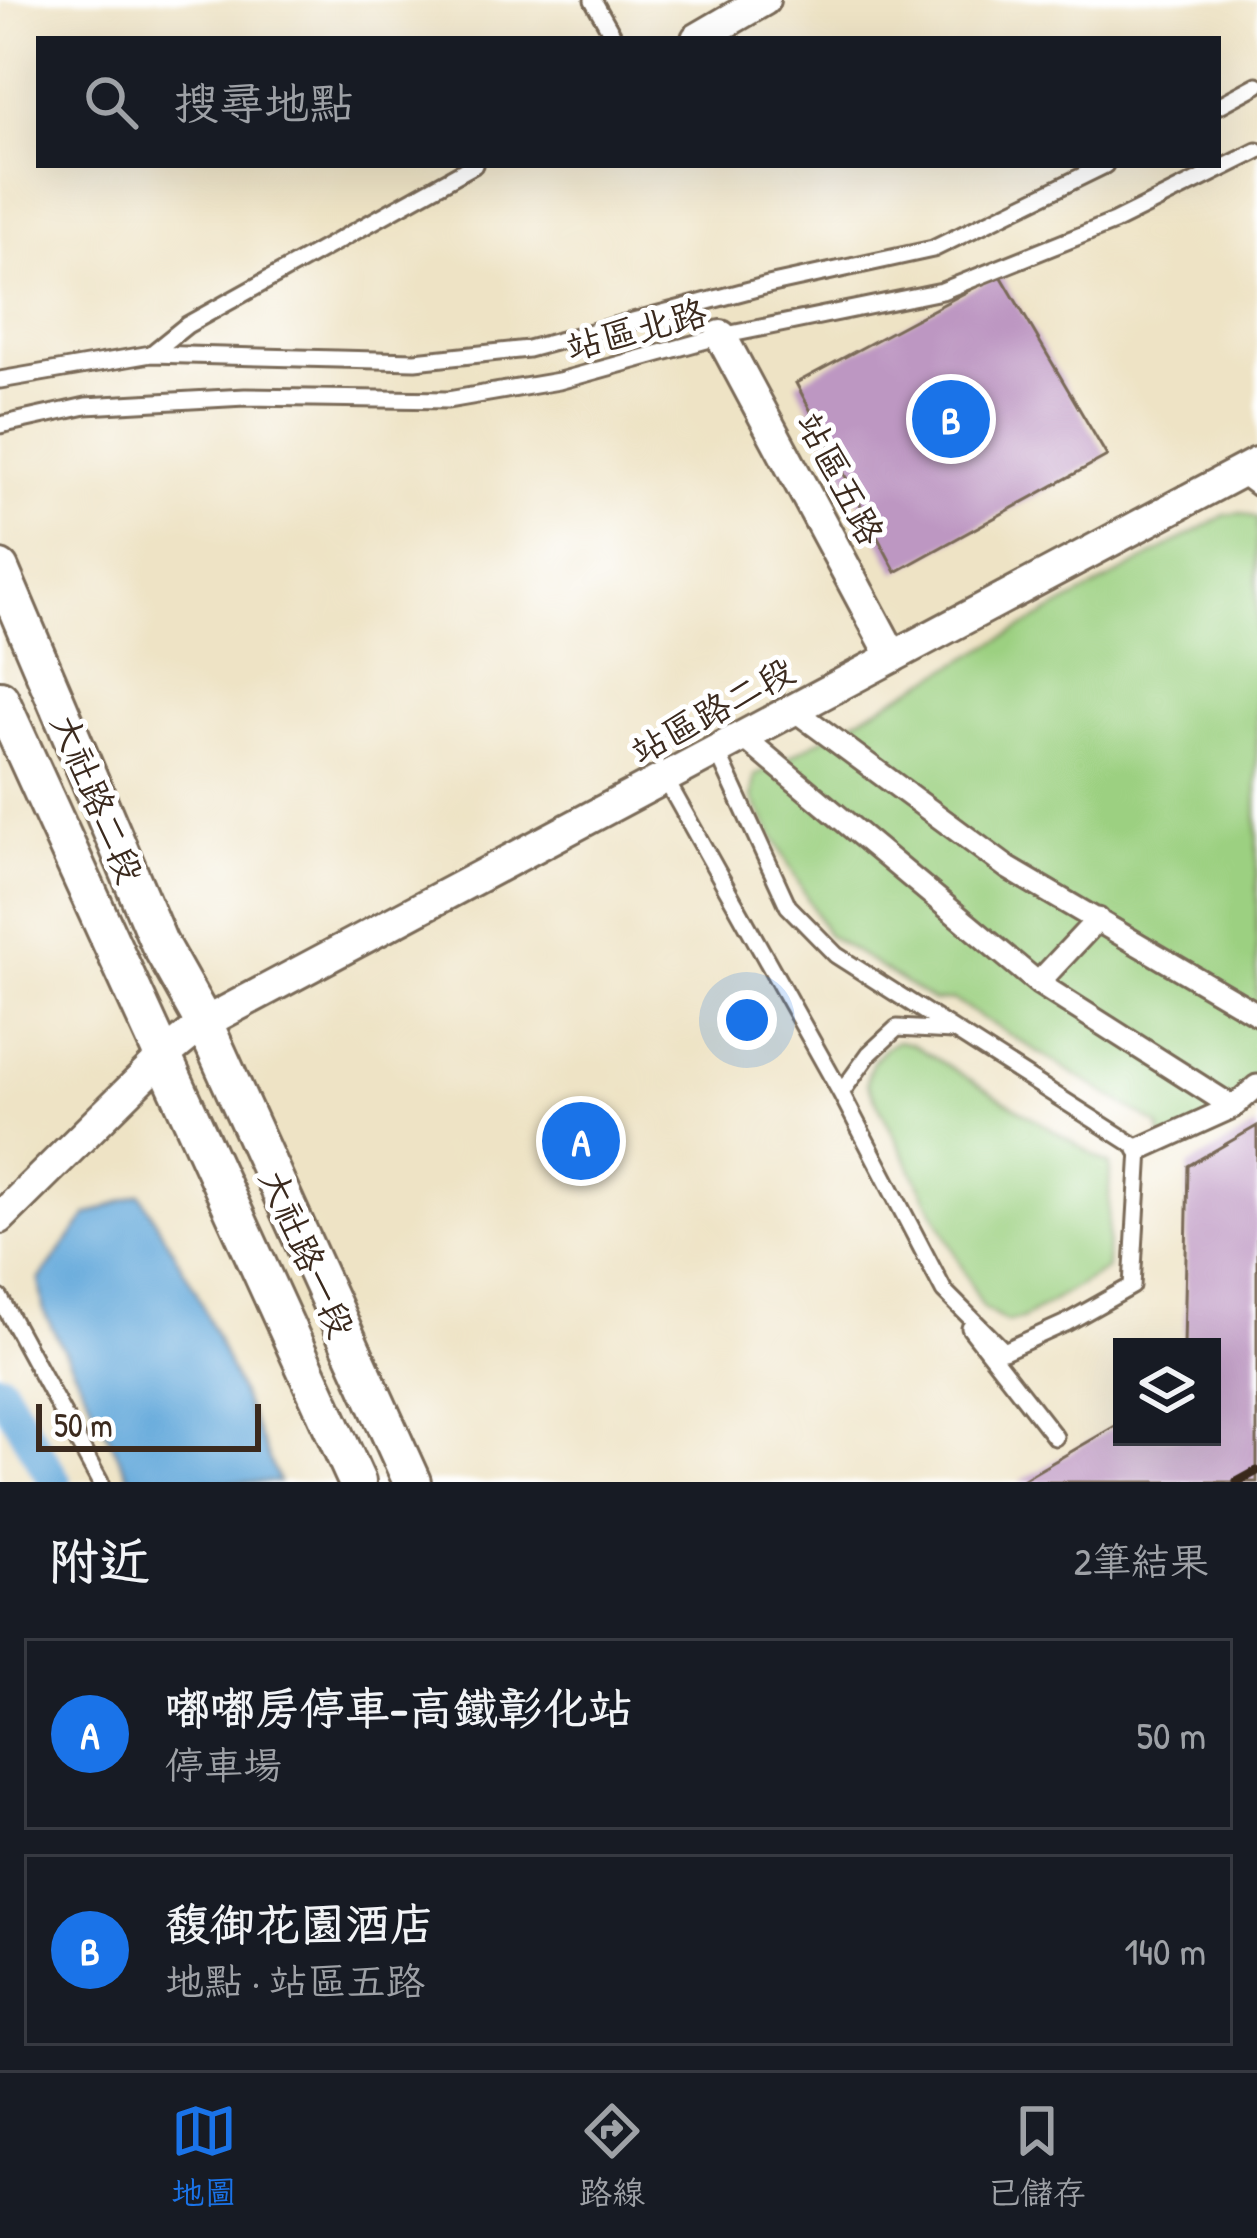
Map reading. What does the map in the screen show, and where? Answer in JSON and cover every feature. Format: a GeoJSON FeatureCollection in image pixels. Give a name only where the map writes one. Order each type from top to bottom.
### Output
{"type":"FeatureCollection","features":[{"type":"Feature","properties":{"kind":"street"},"geometry":{"type":"LineString","coordinates":[[702,36],[764,0]]}},
{"type":"Feature","properties":{"kind":"street","name":"站區五路"},"geometry":{"type":"LineString","coordinates":[[721,336],[893,657]]}},
{"type":"Feature","properties":{"kind":"street","name":"站區路二段"},"geometry":{"type":"LineString","coordinates":[[0,1218],[165,1055],[204,1023],[666,780],[1017,587],[1251,475]]}},
{"type":"Feature","properties":{"kind":"street","name":"大社路二段"},"geometry":{"type":"LineString","coordinates":[[0,569],[159,943],[204,1023]]}},
{"type":"Feature","properties":{"kind":"street","name":"大社路二段"},"geometry":{"type":"LineString","coordinates":[[0,699],[165,1055]]}},
{"type":"Feature","properties":{"kind":"street"},"geometry":{"type":"LineString","coordinates":[[793,709],[1008,868],[1257,1014]]}},
{"type":"Feature","properties":{"kind":"street"},"geometry":{"type":"LineString","coordinates":[[729,744],[1038,982],[1233,1107]]}},
{"type":"Feature","properties":{"kind":"street"},"geometry":{"type":"LineString","coordinates":[[1038,982],[1098,920]]}},
{"type":"Feature","properties":{"kind":"street","name":"大社路一段"},"geometry":{"type":"LineString","coordinates":[[204,1023],[412,1482]]}},
{"type":"Feature","properties":{"kind":"street","name":"大社路一段"},"geometry":{"type":"LineString","coordinates":[[165,1055],[357,1482]]}},
{"type":"Feature","properties":{"kind":"street"},"geometry":{"type":"LineString","coordinates":[[1140,1149],[1233,1107],[1257,1086]]}},
{"type":"Feature","properties":{"kind":"lane"},"geometry":{"type":"LineString","coordinates":[[593,0],[613,36]]}},
{"type":"Feature","properties":{"kind":"lane"},"geometry":{"type":"LineString","coordinates":[[1221,104],[1257,85]]}},
{"type":"Feature","properties":{"kind":"lane","name":"站區北路"},"geometry":{"type":"LineString","coordinates":[[0,424],[86,406],[245,398],[448,400],[560,381],[721,336],[942,291],[1114,222],[1257,152]]}},
{"type":"Feature","properties":{"kind":"lane"},"geometry":{"type":"LineString","coordinates":[[151,354],[187,325],[469,168]]}},
{"type":"Feature","properties":{"kind":"lane","name":"站區北路"},"geometry":{"type":"LineString","coordinates":[[0,380],[151,354],[415,361],[528,349],[768,285],[933,249],[1100,168]]}},
{"type":"Feature","properties":{"kind":"lane"},"geometry":{"type":"LineString","coordinates":[[729,744],[788,906],[836,955],[1140,1149],[1132,1286],[1004,1351],[944,1292]]}},
{"type":"Feature","properties":{"kind":"lane"},"geometry":{"type":"LineString","coordinates":[[666,780],[841,1093],[944,1292],[1055,1437]]}},
{"type":"Feature","properties":{"kind":"lane"},"geometry":{"type":"LineString","coordinates":[[841,1093],[869,1054],[897,1028],[955,1031]]}},
{"type":"Feature","properties":{"kind":"lane"},"geometry":{"type":"LineString","coordinates":[[0,1298],[100,1482]]}},
{"type":"Feature","properties":{"kind":"green space"},"geometry":{"type":"Polygon","coordinates":[[[1225,515],[1257,518],[1257,1096],[1165,1148],[1159,1126],[953,1000],[933,1001],[827,934],[752,798],[755,776],[1225,515]]]}},
{"type":"Feature","properties":{"kind":"green space"},"geometry":{"type":"Polygon","coordinates":[[[897,1041],[912,1044],[1110,1165],[1107,1269],[1022,1319],[1006,1322],[983,1308],[867,1083],[876,1058],[897,1041]]]}},
{"type":"Feature","properties":{"kind":"water"},"geometry":{"type":"Polygon","coordinates":[[[140,1194],[196,1291],[279,1482],[132,1482],[44,1312],[39,1280],[87,1215],[140,1194]]]}},
{"type":"Feature","properties":{"kind":"building"},"geometry":{"type":"Polygon","coordinates":[[[1000,274],[1107,456],[896,572],[796,383],[1000,274]]]}},
{"type":"Feature","properties":{"kind":"building"},"geometry":{"type":"Polygon","coordinates":[[[1257,1126],[1257,1482],[1019,1482],[1113,1427],[1113,1446],[1221,1446],[1221,1338],[1184,1338],[1188,1166],[1257,1126]]]}},
{"type":"Feature","properties":{"kind":"waterway"},"geometry":{"type":"LineString","coordinates":[[0,1388],[55,1482]]}},
{"type":"Feature","properties":{"kind":"railway"},"geometry":{"type":"LineString","coordinates":[[1237,1482],[1257,1471]]}},
{"type":"Feature","properties":{"kind":"place","name":"馥御花園酒店"},"geometry":{"type":"Point","coordinates":[951,419]}},
{"type":"Feature","properties":{"kind":"place","name":"嘟嘟房停車-高鐵彰化站"},"geometry":{"type":"Point","coordinates":[581,1141]}}]}
